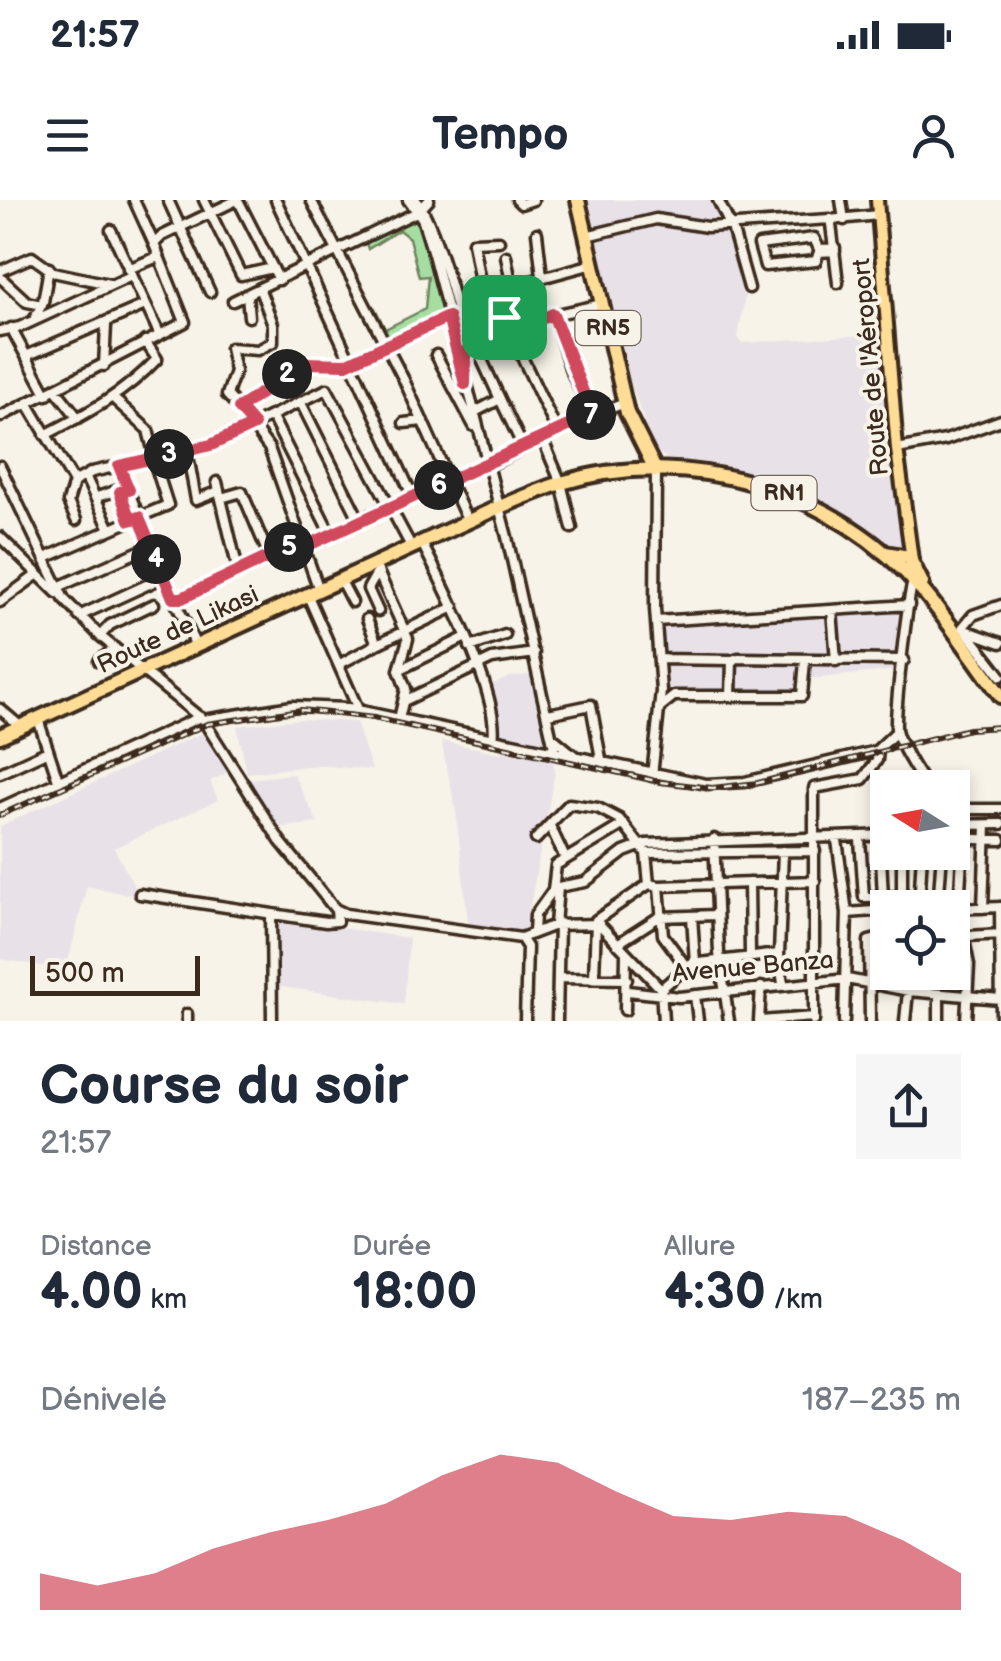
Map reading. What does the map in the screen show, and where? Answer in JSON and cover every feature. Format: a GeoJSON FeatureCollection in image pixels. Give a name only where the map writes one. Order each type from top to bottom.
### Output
{"type":"FeatureCollection","features":[{"type":"Feature","properties":{"kind":"highway","name":"RN5"},"geometry":{"type":"LineString","coordinates":[[578,200],[625,403],[652,462]]}},
{"type":"Feature","properties":{"kind":"highway","name":"RN1"},"geometry":{"type":"LineString","coordinates":[[652,462],[674,471],[725,476],[788,494],[835,517],[908,569]]}},
{"type":"Feature","properties":{"kind":"highway","name":"Route de Likasi"},"geometry":{"type":"LineString","coordinates":[[0,736],[340,580],[377,568],[497,508],[561,483],[639,471],[652,462]]}},
{"type":"Feature","properties":{"kind":"highway"},"geometry":{"type":"LineString","coordinates":[[908,569],[961,630],[1001,693]]}},
{"type":"Feature","properties":{"kind":"highway"},"geometry":{"type":"LineString","coordinates":[[908,569],[1001,693]]}},
{"type":"Feature","properties":{"kind":"main road","name":"Route de l'Aéroport"},"geometry":{"type":"LineString","coordinates":[[876,200],[908,569]]}},
{"type":"Feature","properties":{"kind":"street"},"geometry":{"type":"LineString","coordinates":[[0,417],[104,366],[186,319],[134,200]]}},
{"type":"Feature","properties":{"kind":"street"},"geometry":{"type":"LineString","coordinates":[[168,200],[210,292]]}},
{"type":"Feature","properties":{"kind":"street"},"geometry":{"type":"LineString","coordinates":[[204,200],[241,275],[273,268]]}},
{"type":"Feature","properties":{"kind":"street"},"geometry":{"type":"LineString","coordinates":[[154,244],[179,227],[237,200],[279,280]]}},
{"type":"Feature","properties":{"kind":"street"},"geometry":{"type":"LineString","coordinates":[[276,200],[413,497]]}},
{"type":"Feature","properties":{"kind":"street"},"geometry":{"type":"LineString","coordinates":[[311,200],[468,522]]}},
{"type":"Feature","properties":{"kind":"street"},"geometry":{"type":"LineString","coordinates":[[408,200],[421,205]]}},
{"type":"Feature","properties":{"kind":"street"},"geometry":{"type":"LineString","coordinates":[[517,200],[521,204],[533,200]]}},
{"type":"Feature","properties":{"kind":"street"},"geometry":{"type":"LineString","coordinates":[[718,200],[731,227],[749,288]]}},
{"type":"Feature","properties":{"kind":"street"},"geometry":{"type":"LineString","coordinates":[[838,282],[835,249],[842,200]]}},
{"type":"Feature","properties":{"kind":"street"},"geometry":{"type":"LineString","coordinates":[[233,301],[338,251],[421,205]]}},
{"type":"Feature","properties":{"kind":"street"},"geometry":{"type":"LineString","coordinates":[[421,205],[466,351],[465,384]]}},
{"type":"Feature","properties":{"kind":"street"},"geometry":{"type":"LineString","coordinates":[[586,236],[656,219],[731,227],[878,217]]}},
{"type":"Feature","properties":{"kind":"street"},"geometry":{"type":"LineString","coordinates":[[111,230],[159,333]]}},
{"type":"Feature","properties":{"kind":"street"},"geometry":{"type":"LineString","coordinates":[[536,233],[542,276]]}},
{"type":"Feature","properties":{"kind":"street"},"geometry":{"type":"LineString","coordinates":[[814,238],[819,251],[816,261],[764,269],[762,242],[814,238]]}},
{"type":"Feature","properties":{"kind":"street"},"geometry":{"type":"LineString","coordinates":[[482,294],[472,244],[498,241]]}},
{"type":"Feature","properties":{"kind":"street"},"geometry":{"type":"LineString","coordinates":[[819,251],[835,249]]}},
{"type":"Feature","properties":{"kind":"street"},"geometry":{"type":"LineString","coordinates":[[16,250],[24,258]]}},
{"type":"Feature","properties":{"kind":"street"},"geometry":{"type":"LineString","coordinates":[[506,256],[511,283]]}},
{"type":"Feature","properties":{"kind":"street"},"geometry":{"type":"LineString","coordinates":[[0,331],[110,284],[158,257]]}},
{"type":"Feature","properties":{"kind":"street"},"geometry":{"type":"LineString","coordinates":[[42,304],[27,302],[0,274],[24,258],[38,258],[49,268],[110,284]]}},
{"type":"Feature","properties":{"kind":"street"},"geometry":{"type":"LineString","coordinates":[[239,408],[306,363],[342,365],[453,314],[482,294],[511,283],[593,264]]}},
{"type":"Feature","properties":{"kind":"street"},"geometry":{"type":"LineString","coordinates":[[33,320],[42,304],[49,268]]}},
{"type":"Feature","properties":{"kind":"street"},"geometry":{"type":"LineString","coordinates":[[218,344],[258,350],[272,342],[272,324],[257,272]]}},
{"type":"Feature","properties":{"kind":"street"},"geometry":{"type":"LineString","coordinates":[[247,296],[249,317]]}},
{"type":"Feature","properties":{"kind":"street"},"geometry":{"type":"LineString","coordinates":[[466,351],[553,314],[602,304]]}},
{"type":"Feature","properties":{"kind":"street"},"geometry":{"type":"LineString","coordinates":[[26,356],[145,306]]}},
{"type":"Feature","properties":{"kind":"street"},"geometry":{"type":"LineString","coordinates":[[453,314],[465,384],[534,654],[555,753]]}},
{"type":"Feature","properties":{"kind":"street"},"geometry":{"type":"LineString","coordinates":[[553,314],[592,415]]}},
{"type":"Feature","properties":{"kind":"street"},"geometry":{"type":"LineString","coordinates":[[494,339],[489,326],[500,316],[513,331],[557,431]]}},
{"type":"Feature","properties":{"kind":"street"},"geometry":{"type":"LineString","coordinates":[[104,366],[106,324]]}},
{"type":"Feature","properties":{"kind":"street"},"geometry":{"type":"LineString","coordinates":[[10,328],[47,394]]}},
{"type":"Feature","properties":{"kind":"street"},"geometry":{"type":"LineString","coordinates":[[45,434],[114,400],[157,359],[145,341]]}},
{"type":"Feature","properties":{"kind":"street"},"geometry":{"type":"LineString","coordinates":[[476,347],[523,447]]}},
{"type":"Feature","properties":{"kind":"street"},"geometry":{"type":"LineString","coordinates":[[230,348],[235,372],[227,394],[269,448],[314,593],[358,709]]}},
{"type":"Feature","properties":{"kind":"street"},"geometry":{"type":"LineString","coordinates":[[436,355],[477,431]]}},
{"type":"Feature","properties":{"kind":"street"},"geometry":{"type":"LineString","coordinates":[[76,520],[68,502],[74,482],[85,476],[226,440],[327,389],[391,506],[454,607],[493,715],[493,740]]}},
{"type":"Feature","properties":{"kind":"street"},"geometry":{"type":"LineString","coordinates":[[56,390],[78,418]]}},
{"type":"Feature","properties":{"kind":"street"},"geometry":{"type":"LineString","coordinates":[[473,413],[500,399]]}},
{"type":"Feature","properties":{"kind":"street"},"geometry":{"type":"LineString","coordinates":[[45,558],[168,505],[148,430],[114,400]]}},
{"type":"Feature","properties":{"kind":"street"},"geometry":{"type":"LineString","coordinates":[[174,599],[269,556],[332,535],[625,403]]}},
{"type":"Feature","properties":{"kind":"street"},"geometry":{"type":"LineString","coordinates":[[28,404],[74,482]]}},
{"type":"Feature","properties":{"kind":"street"},"geometry":{"type":"LineString","coordinates":[[301,404],[360,521]]}},
{"type":"Feature","properties":{"kind":"street"},"geometry":{"type":"LineString","coordinates":[[272,417],[332,535]]}},
{"type":"Feature","properties":{"kind":"street"},"geometry":{"type":"LineString","coordinates":[[897,449],[946,440],[1001,420]]}},
{"type":"Feature","properties":{"kind":"street"},"geometry":{"type":"LineString","coordinates":[[404,423],[422,421]]}},
{"type":"Feature","properties":{"kind":"street"},"geometry":{"type":"LineString","coordinates":[[542,438],[561,483],[572,528]]}},
{"type":"Feature","properties":{"kind":"street"},"geometry":{"type":"LineString","coordinates":[[186,450],[196,500],[219,490],[242,492],[269,556]]}},
{"type":"Feature","properties":{"kind":"street"},"geometry":{"type":"LineString","coordinates":[[652,462],[660,659],[652,776]]}},
{"type":"Feature","properties":{"kind":"street"},"geometry":{"type":"LineString","coordinates":[[428,468],[441,463]]}},
{"type":"Feature","properties":{"kind":"street"},"geometry":{"type":"LineString","coordinates":[[0,466],[64,600]]}},
{"type":"Feature","properties":{"kind":"street"},"geometry":{"type":"LineString","coordinates":[[119,466],[135,518],[152,546],[196,646]]}},
{"type":"Feature","properties":{"kind":"street"},"geometry":{"type":"LineString","coordinates":[[85,476],[110,529]]}},
{"type":"Feature","properties":{"kind":"street"},"geometry":{"type":"LineString","coordinates":[[97,497],[117,489],[139,487]]}},
{"type":"Feature","properties":{"kind":"street"},"geometry":{"type":"LineString","coordinates":[[219,490],[240,570]]}},
{"type":"Feature","properties":{"kind":"street"},"geometry":{"type":"LineString","coordinates":[[0,537],[100,636],[202,718],[280,841],[336,909],[346,914],[522,938],[557,924],[596,922],[654,885],[815,881]]}},
{"type":"Feature","properties":{"kind":"street"},"geometry":{"type":"LineString","coordinates":[[58,587],[152,546]]}},
{"type":"Feature","properties":{"kind":"street"},"geometry":{"type":"LineString","coordinates":[[377,568],[406,631],[408,649],[399,670],[406,700],[400,718]]}},
{"type":"Feature","properties":{"kind":"street"},"geometry":{"type":"LineString","coordinates":[[377,568],[368,588],[378,611]]}},
{"type":"Feature","properties":{"kind":"street"},"geometry":{"type":"LineString","coordinates":[[0,808],[202,718],[292,706],[358,709],[652,776],[726,784],[878,750],[896,732],[909,605],[908,569]]}},
{"type":"Feature","properties":{"kind":"street"},"geometry":{"type":"LineString","coordinates":[[0,602],[38,574]]}},
{"type":"Feature","properties":{"kind":"street"},"geometry":{"type":"LineString","coordinates":[[79,616],[164,578]]}},
{"type":"Feature","properties":{"kind":"street"},"geometry":{"type":"LineString","coordinates":[[340,580],[352,602]]}},
{"type":"Feature","properties":{"kind":"street"},"geometry":{"type":"LineString","coordinates":[[377,644],[366,619],[393,602]]}},
{"type":"Feature","properties":{"kind":"street"},"geometry":{"type":"LineString","coordinates":[[100,636],[110,625],[154,604]]}},
{"type":"Feature","properties":{"kind":"street"},"geometry":{"type":"LineString","coordinates":[[656,621],[909,605]]}},
{"type":"Feature","properties":{"kind":"street"},"geometry":{"type":"LineString","coordinates":[[961,630],[972,615],[1001,605]]}},
{"type":"Feature","properties":{"kind":"street"},"geometry":{"type":"LineString","coordinates":[[340,664],[454,607]]}},
{"type":"Feature","properties":{"kind":"street"},"geometry":{"type":"LineString","coordinates":[[832,610],[836,660]]}},
{"type":"Feature","properties":{"kind":"street"},"geometry":{"type":"LineString","coordinates":[[961,630],[1001,643]]}},
{"type":"Feature","properties":{"kind":"street"},"geometry":{"type":"LineString","coordinates":[[961,630],[1001,676]]}},
{"type":"Feature","properties":{"kind":"street"},"geometry":{"type":"LineString","coordinates":[[470,647],[505,634]]}},
{"type":"Feature","properties":{"kind":"street"},"geometry":{"type":"LineString","coordinates":[[399,670],[466,637]]}},
{"type":"Feature","properties":{"kind":"street"},"geometry":{"type":"LineString","coordinates":[[99,661],[114,648]]}},
{"type":"Feature","properties":{"kind":"street"},"geometry":{"type":"LineString","coordinates":[[406,700],[476,666],[512,654],[534,654]]}},
{"type":"Feature","properties":{"kind":"street"},"geometry":{"type":"LineString","coordinates":[[660,659],[904,660]]}},
{"type":"Feature","properties":{"kind":"street"},"geometry":{"type":"LineString","coordinates":[[731,696],[732,660]]}},
{"type":"Feature","properties":{"kind":"street"},"geometry":{"type":"LineString","coordinates":[[659,708],[674,696],[804,695],[805,660]]}},
{"type":"Feature","properties":{"kind":"street"},"geometry":{"type":"LineString","coordinates":[[548,714],[591,704],[602,764]]}},
{"type":"Feature","properties":{"kind":"street"},"geometry":{"type":"LineString","coordinates":[[0,710],[21,726]]}},
{"type":"Feature","properties":{"kind":"street"},"geometry":{"type":"LineString","coordinates":[[38,719],[58,783]]}},
{"type":"Feature","properties":{"kind":"street"},"geometry":{"type":"LineString","coordinates":[[896,732],[917,770]]}},
{"type":"Feature","properties":{"kind":"street"},"geometry":{"type":"LineString","coordinates":[[553,738],[577,758]]}},
{"type":"Feature","properties":{"kind":"street"},"geometry":{"type":"LineString","coordinates":[[761,987],[760,1021],[814,1019],[814,788],[863,779],[877,760],[878,750]]}},
{"type":"Feature","properties":{"kind":"street"},"geometry":{"type":"LineString","coordinates":[[0,773],[48,751]]}},
{"type":"Feature","properties":{"kind":"street"},"geometry":{"type":"LineString","coordinates":[[536,839],[569,804],[611,812],[642,850],[668,946],[690,964],[750,954],[780,954]]}},
{"type":"Feature","properties":{"kind":"street"},"geometry":{"type":"LineString","coordinates":[[970,809],[1001,809]]}},
{"type":"Feature","properties":{"kind":"street"},"geometry":{"type":"LineString","coordinates":[[557,1021],[554,868],[624,824]]}},
{"type":"Feature","properties":{"kind":"street"},"geometry":{"type":"LineString","coordinates":[[970,825],[1001,824]]}},
{"type":"Feature","properties":{"kind":"street"},"geometry":{"type":"LineString","coordinates":[[983,908],[986,825]]}},
{"type":"Feature","properties":{"kind":"street"},"geometry":{"type":"LineString","coordinates":[[550,826],[565,858]]}},
{"type":"Feature","properties":{"kind":"street"},"geometry":{"type":"LineString","coordinates":[[534,932],[536,915],[554,890],[585,882],[642,850],[714,840],[870,838]]}},
{"type":"Feature","properties":{"kind":"street"},"geometry":{"type":"LineString","coordinates":[[970,839],[1001,840]]}},
{"type":"Feature","properties":{"kind":"street"},"geometry":{"type":"LineString","coordinates":[[714,840],[716,915],[729,1021]]}},
{"type":"Feature","properties":{"kind":"street"},"geometry":{"type":"LineString","coordinates":[[838,840],[847,913],[844,1021]]}},
{"type":"Feature","properties":{"kind":"street"},"geometry":{"type":"LineString","coordinates":[[860,840],[863,896],[870,896]]}},
{"type":"Feature","properties":{"kind":"street"},"geometry":{"type":"LineString","coordinates":[[642,850],[815,851]]}},
{"type":"Feature","properties":{"kind":"street"},"geometry":{"type":"LineString","coordinates":[[783,851],[783,984]]}},
{"type":"Feature","properties":{"kind":"street"},"geometry":{"type":"LineString","coordinates":[[749,883],[750,954]]}},
{"type":"Feature","properties":{"kind":"street"},"geometry":{"type":"LineString","coordinates":[[140,894],[330,922],[338,918],[336,909]]}},
{"type":"Feature","properties":{"kind":"street"},"geometry":{"type":"LineString","coordinates":[[970,908],[1000,907],[1001,1021]]}},
{"type":"Feature","properties":{"kind":"street"},"geometry":{"type":"LineString","coordinates":[[847,913],[870,911]]}},
{"type":"Feature","properties":{"kind":"street"},"geometry":{"type":"LineString","coordinates":[[271,914],[272,1021]]}},
{"type":"Feature","properties":{"kind":"street"},"geometry":{"type":"LineString","coordinates":[[618,944],[659,917],[716,915]]}},
{"type":"Feature","properties":{"kind":"street"},"geometry":{"type":"LineString","coordinates":[[662,997],[690,964],[692,916]]}},
{"type":"Feature","properties":{"kind":"street"},"geometry":{"type":"LineString","coordinates":[[596,922],[662,997],[663,1021]]}},
{"type":"Feature","properties":{"kind":"street"},"geometry":{"type":"LineString","coordinates":[[594,978],[596,922]]}},
{"type":"Feature","properties":{"kind":"street"},"geometry":{"type":"LineString","coordinates":[[970,934],[1001,934]]}},
{"type":"Feature","properties":{"kind":"street"},"geometry":{"type":"LineString","coordinates":[[522,938],[527,947],[525,1021]]}},
{"type":"Feature","properties":{"kind":"street"},"geometry":{"type":"LineString","coordinates":[[625,1010],[626,954]]}},
{"type":"Feature","properties":{"kind":"street"},"geometry":{"type":"LineString","coordinates":[[558,978],[627,979]]}},
{"type":"Feature","properties":{"kind":"street","name":"Avenue Banza"},"geometry":{"type":"LineString","coordinates":[[628,991],[662,997],[815,980],[870,982]]}},
{"type":"Feature","properties":{"kind":"street"},"geometry":{"type":"LineString","coordinates":[[870,1021],[872,990]]}},
{"type":"Feature","properties":{"kind":"street","name":"Avenue Banza"},"geometry":{"type":"LineString","coordinates":[[906,990],[1000,999]]}},
{"type":"Feature","properties":{"kind":"street"},"geometry":{"type":"LineString","coordinates":[[966,1021],[968,990]]}},
{"type":"Feature","properties":{"kind":"street"},"geometry":{"type":"LineString","coordinates":[[905,1021],[910,991]]}},
{"type":"Feature","properties":{"kind":"street"},"geometry":{"type":"LineString","coordinates":[[939,994],[939,1021]]}},
{"type":"Feature","properties":{"kind":"street"},"geometry":{"type":"LineString","coordinates":[[696,995],[698,1021]]}},
{"type":"Feature","properties":{"kind":"shaded area"},"geometry":{"type":"Polygon","coordinates":[[[586,200],[713,200],[743,267],[746,290],[738,338],[741,343],[879,334],[902,551],[898,554],[825,509],[676,468],[653,447],[625,367],[586,200]]]}},
{"type":"Feature","properties":{"kind":"shaded area"},"geometry":{"type":"Polygon","coordinates":[[[907,607],[900,670],[808,679],[807,699],[664,698],[660,622],[907,607]]]}},
{"type":"Feature","properties":{"kind":"shaded area"},"geometry":{"type":"Polygon","coordinates":[[[536,674],[555,771],[525,933],[468,923],[456,811],[441,741],[501,753],[481,689],[510,677],[536,674]]]}},
{"type":"Feature","properties":{"kind":"shaded area"},"geometry":{"type":"Polygon","coordinates":[[[300,719],[356,722],[372,770],[318,765],[247,773],[237,726],[300,719]]]}},
{"type":"Feature","properties":{"kind":"shaded area"},"geometry":{"type":"Polygon","coordinates":[[[202,733],[228,772],[210,781],[218,800],[114,848],[140,897],[87,886],[66,970],[0,959],[0,826],[202,733]]]}},
{"type":"Feature","properties":{"kind":"shaded area"},"geometry":{"type":"Polygon","coordinates":[[[293,774],[318,823],[275,828],[249,779],[293,774]]]}},
{"type":"Feature","properties":{"kind":"shaded area"},"geometry":{"type":"Polygon","coordinates":[[[273,918],[409,938],[404,1004],[274,986],[273,918]]]}},
{"type":"Feature","properties":{"kind":"green space"},"geometry":{"type":"Polygon","coordinates":[[[418,214],[444,313],[385,343],[370,310],[375,308],[385,329],[425,309],[428,276],[419,277],[409,238],[399,230],[368,249],[365,240],[418,214]]]}},
{"type":"Feature","properties":{"kind":"railway"},"geometry":{"type":"LineString","coordinates":[[0,815],[207,724],[301,710],[374,718],[660,782],[712,788],[758,783],[969,729],[1001,727]]}},
{"type":"Feature","properties":{"kind":"route"},"geometry":{"type":"LineString","coordinates":[[553,314],[570,368],[592,415],[486,467],[482,465],[390,505],[302,548],[300,542],[182,598],[173,598],[139,517],[130,520],[120,492],[129,490],[119,466],[229,438],[254,425],[239,408],[306,363],[346,364],[448,317],[465,384],[466,351],[494,339],[490,322],[504,317],[513,331],[553,314]]}}]}
